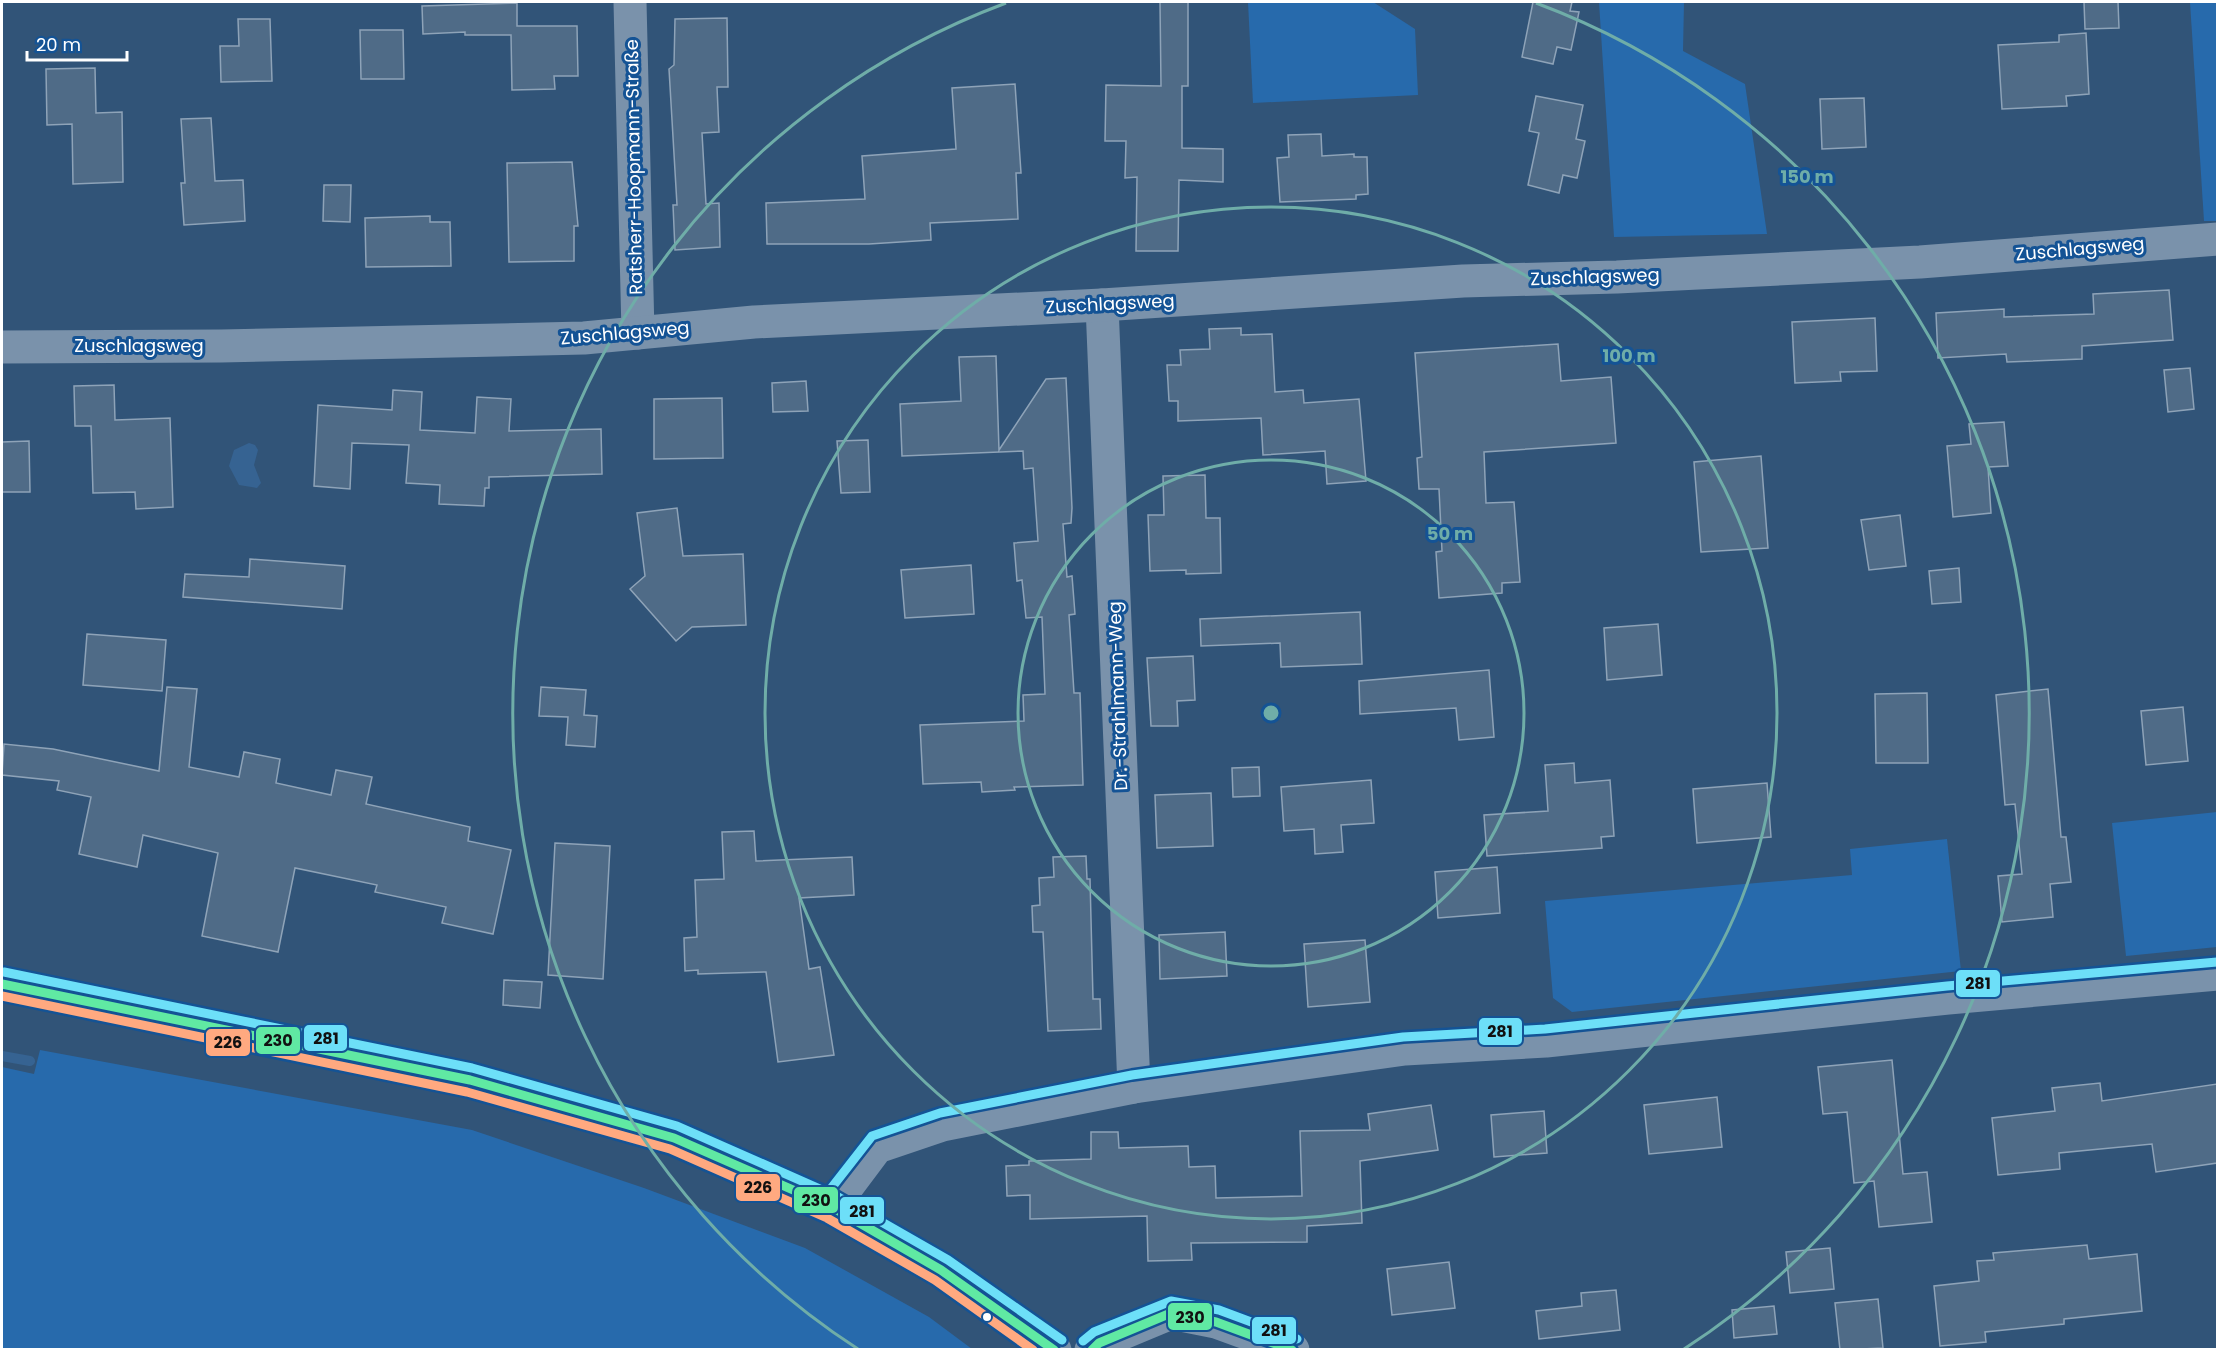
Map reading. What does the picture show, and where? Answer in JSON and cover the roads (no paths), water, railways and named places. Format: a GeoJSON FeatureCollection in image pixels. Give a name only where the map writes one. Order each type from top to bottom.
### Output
{"type":"FeatureCollection","features":[{"type":"Feature","properties":{"kind":"main road"},"geometry":{"type":"LineString","coordinates":[[2,984],[470,1080],[674,1138],[832,1207],[941,1270],[1055,1350]]}},
{"type":"Feature","properties":{"kind":"street","name":"Ratsherr-Hoopmann-Straße"},"geometry":{"type":"LineString","coordinates":[[630,2],[638,333]]}},
{"type":"Feature","properties":{"kind":"street","name":"Zuschlagsweg"},"geometry":{"type":"LineString","coordinates":[[2,347],[221,346],[584,338],[754,322],[1102,305],[1463,281],[1617,277],[1920,262],[2217,239]]}},
{"type":"Feature","properties":{"kind":"street","name":"Dr.-Strahlmann-Weg"},"geometry":{"type":"LineString","coordinates":[[1102,305],[1134,1088]]}},
{"type":"Feature","properties":{"kind":"street"},"geometry":{"type":"LineString","coordinates":[[832,1207],[877,1147],[942,1125],[1134,1088],[1405,1049],[1546,1041],[1959,997],[2217,974]]}},
{"type":"Feature","properties":{"kind":"street"},"geometry":{"type":"LineString","coordinates":[[1091,1350],[1100,1343],[1171,1313],[1216,1322],[1293,1350]]}},
{"type":"Feature","properties":{"kind":"waterway"},"geometry":{"type":"LineString","coordinates":[[2,1056],[30,1061]]}}]}
